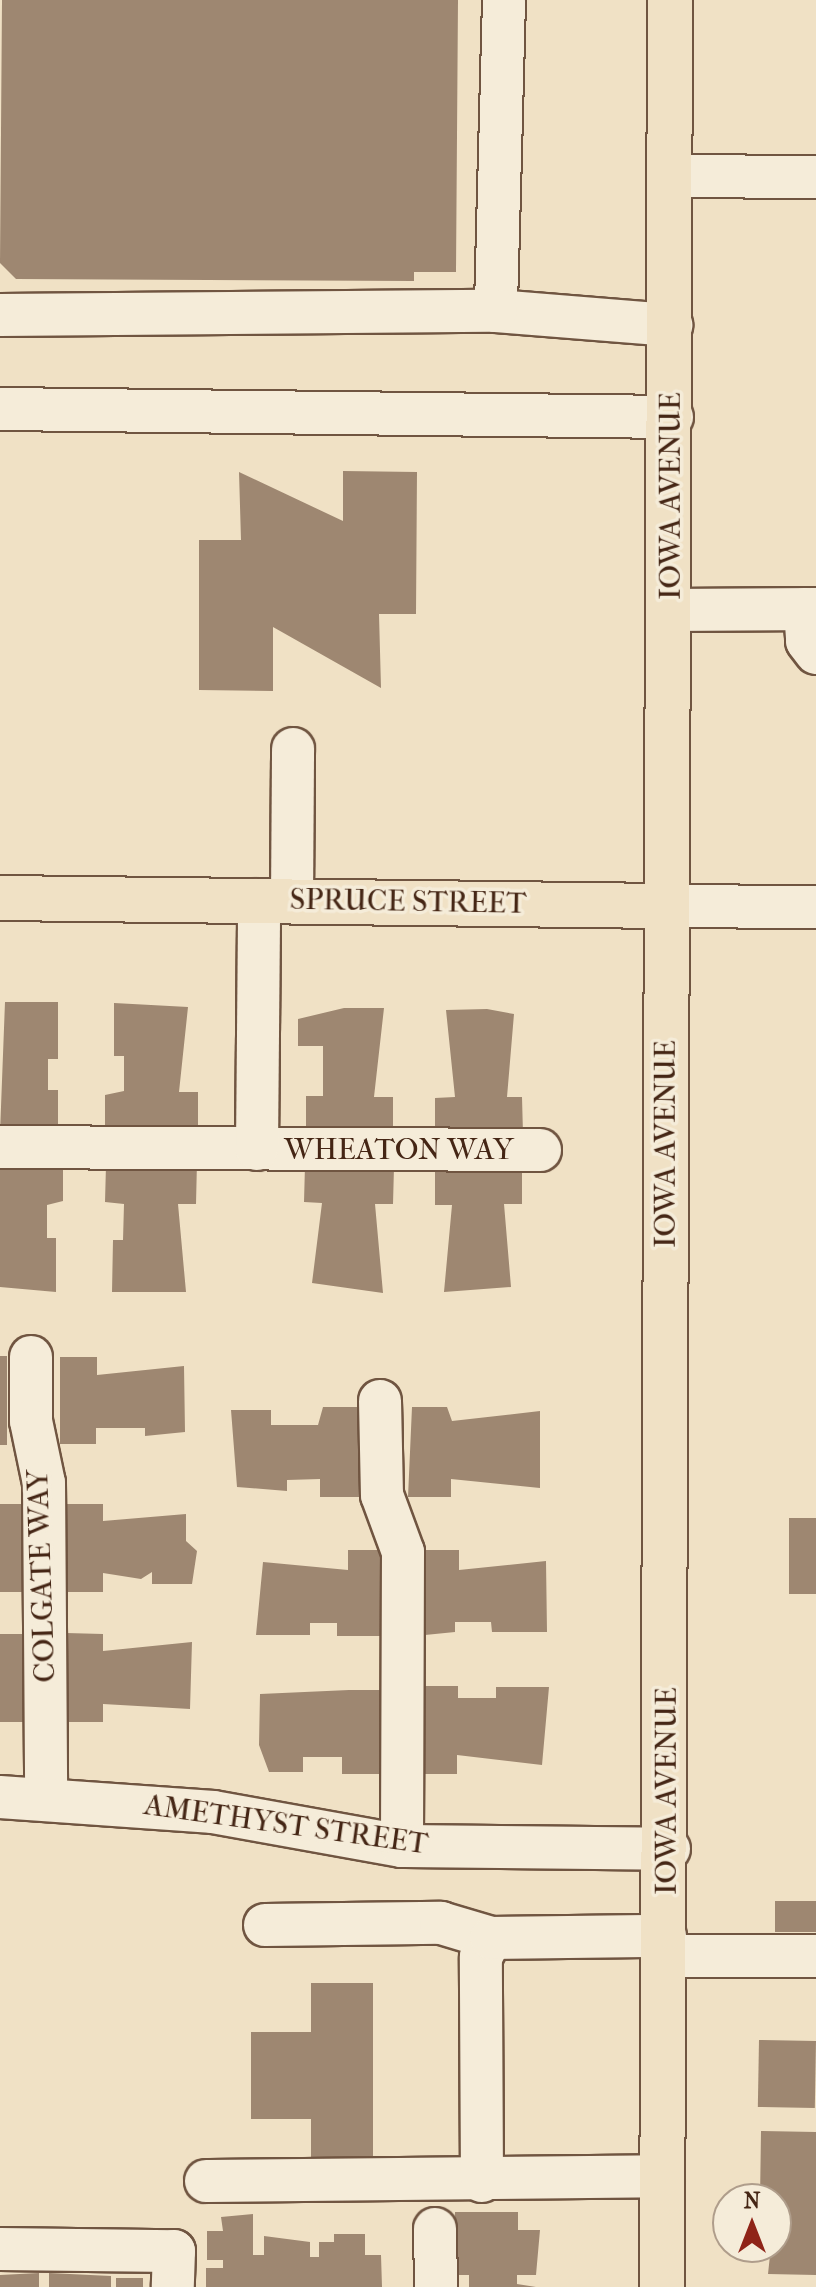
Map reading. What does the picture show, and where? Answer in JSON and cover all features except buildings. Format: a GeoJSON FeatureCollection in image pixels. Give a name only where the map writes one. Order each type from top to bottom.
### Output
{"type":"FeatureCollection","features":[{"type":"Feature","properties":{"kind":"main road","name":"IOWA AVENUE"},"geometry":{"type":"LineString","coordinates":[[662,2287],[665,1946],[669,1849],[665,906],[671,610],[670,0]]}},
{"type":"Feature","properties":{"kind":"main road","name":"SPRUCE STREET"},"geometry":{"type":"LineString","coordinates":[[0,898],[665,906]]}},
{"type":"Feature","properties":{"kind":"street"},"geometry":{"type":"LineString","coordinates":[[496,311],[504,0]]}},
{"type":"Feature","properties":{"kind":"street"},"geometry":{"type":"LineString","coordinates":[[672,176],[816,177]]}},
{"type":"Feature","properties":{"kind":"street"},"geometry":{"type":"LineString","coordinates":[[0,315],[496,311],[671,325]]}},
{"type":"Feature","properties":{"kind":"street"},"geometry":{"type":"LineString","coordinates":[[0,409],[672,417]]}},
{"type":"Feature","properties":{"kind":"street"},"geometry":{"type":"LineString","coordinates":[[671,610],[810,609],[807,641],[816,653]]}},
{"type":"Feature","properties":{"kind":"street","name":"WHEATON WAY"},"geometry":{"type":"LineString","coordinates":[[244,1149],[261,900],[293,749]]}},
{"type":"Feature","properties":{"kind":"street","name":"SPRUCE STREET"},"geometry":{"type":"LineString","coordinates":[[665,906],[816,907]]}},
{"type":"Feature","properties":{"kind":"street","name":"WHEATON WAY"},"geometry":{"type":"LineString","coordinates":[[0,1147],[540,1150]]}},
{"type":"Feature","properties":{"kind":"street","name":"COLGATE WAY"},"geometry":{"type":"LineString","coordinates":[[31,1357],[31,1421],[44,1483],[46,1795]]}},
{"type":"Feature","properties":{"kind":"street"},"geometry":{"type":"LineString","coordinates":[[380,1401],[382,1495],[403,1552],[402,1846]]}},
{"type":"Feature","properties":{"kind":"street","name":"AMETHYST STREET"},"geometry":{"type":"LineString","coordinates":[[0,1797],[46,1795],[213,1812],[402,1846],[669,1849]]}},
{"type":"Feature","properties":{"kind":"street"},"geometry":{"type":"LineString","coordinates":[[265,1925],[441,1923],[491,1938],[816,1956]]}},
{"type":"Feature","properties":{"kind":"street"},"geometry":{"type":"LineString","coordinates":[[482,2181],[481,1957],[491,1938]]}},
{"type":"Feature","properties":{"kind":"street"},"geometry":{"type":"LineString","coordinates":[[206,2181],[482,2181],[663,2176]]}},
{"type":"Feature","properties":{"kind":"street"},"geometry":{"type":"LineString","coordinates":[[435,2229],[436,2287]]}},
{"type":"Feature","properties":{"kind":"street"},"geometry":{"type":"LineString","coordinates":[[0,2249],[174,2251],[173,2287]]}}]}
